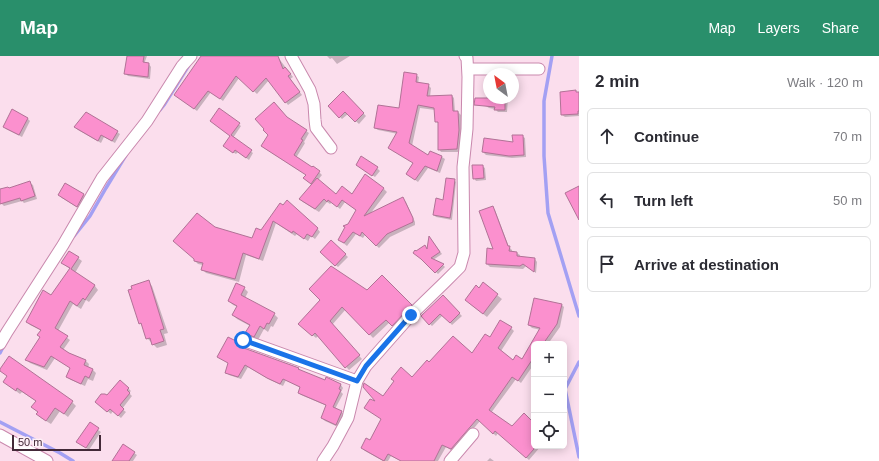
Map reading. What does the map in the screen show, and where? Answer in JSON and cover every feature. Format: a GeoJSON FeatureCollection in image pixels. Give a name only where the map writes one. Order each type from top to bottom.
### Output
{"type":"FeatureCollection","features":[{"type":"Feature","properties":{"kind":"street"},"geometry":{"type":"LineString","coordinates":[[0,344],[63,245],[102,178],[147,121],[182,66],[191,56]]}},
{"type":"Feature","properties":{"kind":"street"},"geometry":{"type":"LineString","coordinates":[[291,56],[310,90],[314,104],[316,128],[331,148]]}},
{"type":"Feature","properties":{"kind":"street"},"geometry":{"type":"LineString","coordinates":[[322,461],[333,446],[348,418],[357,381],[366,366],[411,315],[460,267],[464,253],[464,166],[467,129],[468,69],[467,58],[465,56]]}},
{"type":"Feature","properties":{"kind":"street"},"geometry":{"type":"LineString","coordinates":[[468,69],[539,69]]}},
{"type":"Feature","properties":{"kind":"street"},"geometry":{"type":"LineString","coordinates":[[243,340],[357,381]]}},
{"type":"Feature","properties":{"kind":"street"},"geometry":{"type":"LineString","coordinates":[[450,461],[473,434]]}},
{"type":"Feature","properties":{"kind":"street"},"geometry":{"type":"LineString","coordinates":[[0,435],[47,461]]}},
{"type":"Feature","properties":{"kind":"building"},"geometry":{"type":"Polygon","coordinates":[[[127,56],[144,56],[143,62],[149,63],[148,77],[124,74],[127,56]]]}},
{"type":"Feature","properties":{"kind":"building"},"geometry":{"type":"Polygon","coordinates":[[[201,56],[278,56],[283,69],[285,67],[291,74],[288,76],[300,92],[285,103],[266,78],[253,92],[236,76],[220,99],[208,91],[194,109],[174,95],[201,56]]]}},
{"type":"Feature","properties":{"kind":"building"},"geometry":{"type":"Polygon","coordinates":[[[404,72],[417,74],[416,82],[429,84],[427,96],[452,95],[453,111],[458,111],[459,130],[457,149],[438,150],[438,122],[435,122],[434,108],[418,105],[409,143],[428,155],[430,151],[442,156],[437,171],[425,166],[415,180],[406,174],[413,163],[388,148],[397,132],[374,128],[378,105],[399,108],[404,72]]]}},
{"type":"Feature","properties":{"kind":"building"},"geometry":{"type":"Polygon","coordinates":[[[576,90],[576,92],[579,92],[578,114],[561,115],[560,92],[576,90]]]}},
{"type":"Feature","properties":{"kind":"building"},"geometry":{"type":"Polygon","coordinates":[[[343,91],[364,113],[355,122],[345,112],[339,118],[328,106],[343,91]]]}},
{"type":"Feature","properties":{"kind":"building"},"geometry":{"type":"Polygon","coordinates":[[[475,98],[483,98],[483,104],[505,104],[505,110],[494,110],[495,107],[474,105],[475,98]]]}},
{"type":"Feature","properties":{"kind":"building"},"geometry":{"type":"Polygon","coordinates":[[[274,102],[287,117],[307,130],[294,155],[320,171],[311,184],[303,178],[306,175],[261,146],[268,135],[255,119],[274,102]]]}},
{"type":"Feature","properties":{"kind":"building"},"geometry":{"type":"Polygon","coordinates":[[[219,108],[240,123],[231,135],[252,150],[246,158],[235,150],[233,153],[223,146],[230,136],[210,121],[219,108]]]}},
{"type":"Feature","properties":{"kind":"building"},"geometry":{"type":"Polygon","coordinates":[[[12,109],[28,118],[19,135],[3,127],[12,109]]]}},
{"type":"Feature","properties":{"kind":"building"},"geometry":{"type":"Polygon","coordinates":[[[86,112],[118,131],[112,141],[101,135],[98,141],[74,127],[86,112]]]}},
{"type":"Feature","properties":{"kind":"building"},"geometry":{"type":"Polygon","coordinates":[[[512,135],[523,135],[524,155],[509,156],[482,152],[484,138],[513,142],[512,135]]]}},
{"type":"Feature","properties":{"kind":"building"},"geometry":{"type":"Polygon","coordinates":[[[361,156],[378,167],[372,176],[356,165],[361,156]]]}},
{"type":"Feature","properties":{"kind":"building"},"geometry":{"type":"Polygon","coordinates":[[[472,165],[483,165],[484,178],[473,179],[472,165]]]}},
{"type":"Feature","properties":{"kind":"building"},"geometry":{"type":"Polygon","coordinates":[[[365,174],[384,188],[364,216],[403,197],[413,218],[413,222],[387,234],[376,246],[362,232],[360,236],[353,232],[344,243],[338,240],[345,227],[343,226],[348,224],[356,210],[342,200],[337,207],[328,200],[327,202],[324,199],[315,209],[299,199],[317,178],[336,194],[342,186],[352,194],[365,174]]]}},
{"type":"Feature","properties":{"kind":"building"},"geometry":{"type":"Polygon","coordinates":[[[446,178],[455,179],[450,218],[433,215],[436,198],[443,200],[446,178]]]}},
{"type":"Feature","properties":{"kind":"building"},"geometry":{"type":"Polygon","coordinates":[[[30,181],[35,196],[21,201],[20,198],[0,204],[0,189],[9,188],[30,181]]]}},
{"type":"Feature","properties":{"kind":"building"},"geometry":{"type":"Polygon","coordinates":[[[65,183],[84,194],[77,207],[58,195],[65,183]]]}},
{"type":"Feature","properties":{"kind":"building"},"geometry":{"type":"Polygon","coordinates":[[[579,186],[579,220],[565,193],[579,186]]]}},
{"type":"Feature","properties":{"kind":"building"},"geometry":{"type":"Polygon","coordinates":[[[287,200],[318,228],[312,237],[307,234],[304,239],[293,231],[292,233],[273,221],[259,259],[243,253],[235,279],[201,270],[203,263],[194,261],[194,259],[173,241],[197,213],[215,227],[252,238],[256,228],[261,230],[280,203],[283,205],[287,200]]]}},
{"type":"Feature","properties":{"kind":"building"},"geometry":{"type":"Polygon","coordinates":[[[493,206],[508,246],[510,246],[509,251],[517,252],[517,256],[535,258],[534,272],[523,264],[520,266],[486,264],[487,248],[493,249],[479,211],[493,206]]]}},
{"type":"Feature","properties":{"kind":"building"},"geometry":{"type":"Polygon","coordinates":[[[429,236],[440,252],[431,258],[444,264],[435,273],[413,253],[415,250],[416,251],[425,245],[427,249],[429,236]]]}},
{"type":"Feature","properties":{"kind":"building"},"geometry":{"type":"Polygon","coordinates":[[[331,240],[346,254],[335,266],[320,252],[331,240]]]}},
{"type":"Feature","properties":{"kind":"building"},"geometry":{"type":"Polygon","coordinates":[[[69,251],[79,257],[71,269],[95,285],[85,300],[83,298],[77,306],[70,301],[55,328],[68,336],[60,347],[69,353],[86,360],[84,365],[93,369],[89,378],[85,376],[81,384],[66,377],[70,368],[51,356],[44,367],[25,360],[40,337],[37,335],[41,330],[26,322],[43,290],[51,295],[70,268],[61,263],[69,251]]]}},
{"type":"Feature","properties":{"kind":"building"},"geometry":{"type":"Polygon","coordinates":[[[331,266],[367,290],[382,275],[412,305],[392,326],[386,320],[369,335],[342,307],[330,321],[360,355],[345,368],[315,333],[312,336],[298,324],[320,300],[309,289],[331,266]]]}},
{"type":"Feature","properties":{"kind":"building"},"geometry":{"type":"Polygon","coordinates":[[[149,280],[164,329],[160,330],[164,341],[152,345],[150,338],[146,339],[141,323],[139,324],[128,290],[132,289],[131,286],[149,280]]]}},
{"type":"Feature","properties":{"kind":"building"},"geometry":{"type":"Polygon","coordinates":[[[483,282],[498,294],[483,314],[465,300],[476,285],[479,288],[483,282]]]}},
{"type":"Feature","properties":{"kind":"building"},"geometry":{"type":"Polygon","coordinates":[[[236,283],[245,287],[241,295],[275,313],[269,324],[267,323],[264,329],[260,326],[254,337],[245,333],[250,325],[232,315],[237,306],[228,301],[236,283]]]}},
{"type":"Feature","properties":{"kind":"building"},"geometry":{"type":"Polygon","coordinates":[[[443,295],[460,313],[450,323],[440,314],[429,325],[421,316],[443,295]]]}},
{"type":"Feature","properties":{"kind":"building"},"geometry":{"type":"Polygon","coordinates":[[[534,298],[562,304],[557,324],[545,341],[532,341],[540,328],[528,325],[534,298]]]}},
{"type":"Feature","properties":{"kind":"building"},"geometry":{"type":"Polygon","coordinates":[[[500,320],[512,327],[498,348],[513,360],[516,355],[522,359],[531,344],[531,362],[518,381],[512,377],[489,410],[512,426],[524,413],[531,420],[531,449],[534,449],[526,458],[495,431],[493,434],[477,419],[451,449],[442,445],[434,461],[401,461],[388,454],[384,461],[361,448],[366,438],[370,440],[381,419],[364,408],[370,399],[375,401],[363,387],[364,383],[383,396],[394,381],[391,379],[401,367],[412,377],[427,360],[429,362],[453,336],[472,353],[485,334],[490,337],[500,320]]]}},
{"type":"Feature","properties":{"kind":"building"},"geometry":{"type":"Polygon","coordinates":[[[228,337],[236,341],[241,347],[299,368],[298,369],[325,380],[326,377],[341,384],[339,389],[341,390],[333,407],[342,411],[336,425],[321,418],[326,405],[298,393],[300,387],[283,379],[280,384],[245,365],[238,377],[225,373],[228,363],[217,357],[228,337]]]}},
{"type":"Feature","properties":{"kind":"building"},"geometry":{"type":"Polygon","coordinates":[[[9,356],[73,401],[64,414],[55,408],[46,421],[36,414],[38,412],[31,407],[36,401],[17,388],[16,391],[3,382],[7,376],[0,371],[0,369],[9,356]]]}},
{"type":"Feature","properties":{"kind":"building"},"geometry":{"type":"Polygon","coordinates":[[[120,380],[129,388],[127,390],[130,393],[120,405],[124,409],[118,416],[110,409],[107,412],[95,402],[101,394],[107,395],[120,380]]]}},
{"type":"Feature","properties":{"kind":"building"},"geometry":{"type":"Polygon","coordinates":[[[90,422],[99,428],[86,448],[76,442],[90,422]]]}},
{"type":"Feature","properties":{"kind":"building"},"geometry":{"type":"Polygon","coordinates":[[[123,444],[135,452],[129,461],[112,461],[123,444]]]}},
{"type":"Feature","properties":{"kind":"waterway"},"geometry":{"type":"LineString","coordinates":[[552,56],[544,101],[544,156],[548,213],[579,316]]}},
{"type":"Feature","properties":{"kind":"waterway"},"geometry":{"type":"LineString","coordinates":[[160,110],[189,65]]}},
{"type":"Feature","properties":{"kind":"waterway"},"geometry":{"type":"LineString","coordinates":[[74,236],[90,216],[126,155]]}},
{"type":"Feature","properties":{"kind":"waterway"},"geometry":{"type":"LineString","coordinates":[[0,353],[4,345]]}},
{"type":"Feature","properties":{"kind":"waterway"},"geometry":{"type":"LineString","coordinates":[[579,362],[565,389],[579,457]]}},
{"type":"Feature","properties":{"kind":"waterway"},"geometry":{"type":"LineString","coordinates":[[0,422],[73,461]]}},
{"type":"Feature","properties":{"kind":"route"},"geometry":{"type":"LineString","coordinates":[[243,340],[357,381],[366,366],[411,315]]}}]}
